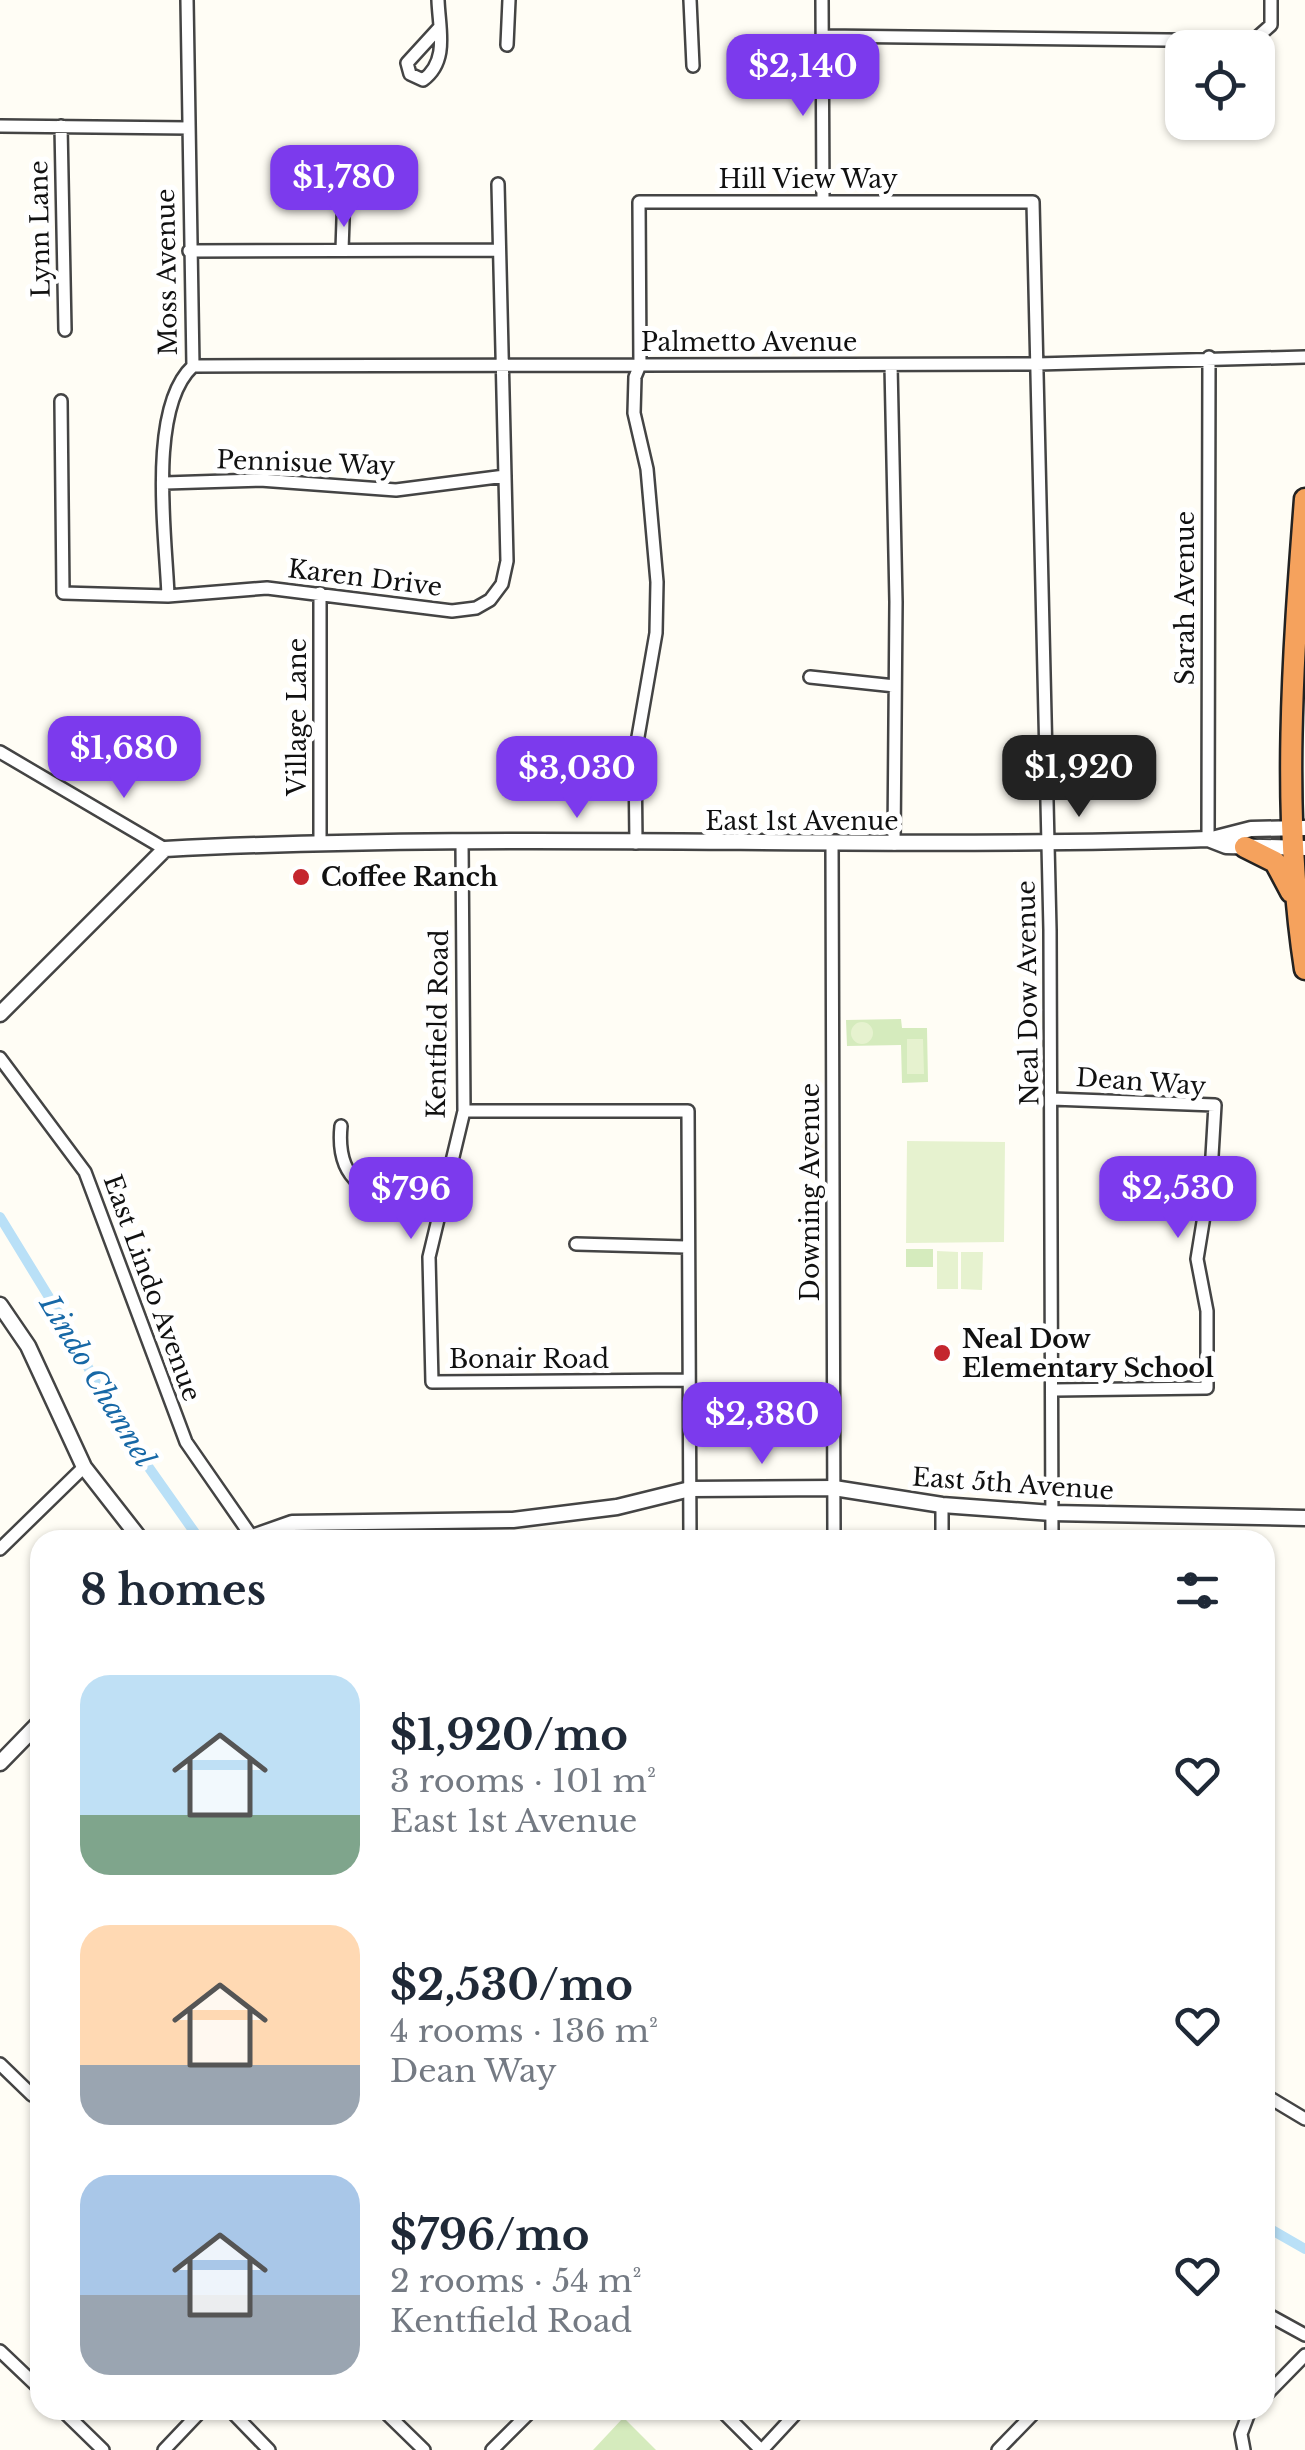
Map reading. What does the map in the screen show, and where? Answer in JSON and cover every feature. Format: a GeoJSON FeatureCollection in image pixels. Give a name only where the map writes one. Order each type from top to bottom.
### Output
{"type":"FeatureCollection","features":[{"type":"Feature","properties":{"kind":"highway"},"geometry":{"type":"LineString","coordinates":[[1296,912],[1299,838],[1294,641],[1305,499]]}},
{"type":"Feature","properties":{"kind":"highway"},"geometry":{"type":"LineString","coordinates":[[1245,847],[1268,856],[1282,871],[1296,912],[1305,969]]}},
{"type":"Feature","properties":{"kind":"street","name":"Moss Avenue"},"geometry":{"type":"LineString","coordinates":[[168,596],[167,414],[179,379],[193,366],[187,0]]}},
{"type":"Feature","properties":{"kind":"street"},"geometry":{"type":"LineString","coordinates":[[438,0],[440,28]]}},
{"type":"Feature","properties":{"kind":"street"},"geometry":{"type":"LineString","coordinates":[[507,45],[509,0]]}},
{"type":"Feature","properties":{"kind":"street"},"geometry":{"type":"LineString","coordinates":[[690,0],[694,66]]}},
{"type":"Feature","properties":{"kind":"street"},"geometry":{"type":"LineString","coordinates":[[822,0],[824,201]]}},
{"type":"Feature","properties":{"kind":"street"},"geometry":{"type":"LineString","coordinates":[[823,36],[1254,41],[1271,25],[1271,0]]}},
{"type":"Feature","properties":{"kind":"street"},"geometry":{"type":"LineString","coordinates":[[0,126],[189,128]]}},
{"type":"Feature","properties":{"kind":"street","name":"Lynn Lane"},"geometry":{"type":"LineString","coordinates":[[61,126],[65,330]]}},
{"type":"Feature","properties":{"kind":"street","name":"Karen Drive"},"geometry":{"type":"LineString","coordinates":[[61,401],[64,593],[168,596],[267,588],[412,608],[452,611],[482,606],[505,576],[498,184]]}},
{"type":"Feature","properties":{"kind":"street"},"geometry":{"type":"LineString","coordinates":[[342,250],[344,190]]}},
{"type":"Feature","properties":{"kind":"street","name":"Hill View Way"},"geometry":{"type":"LineString","coordinates":[[640,365],[639,202],[978,201]]}},
{"type":"Feature","properties":{"kind":"street","name":"Neal Dow Avenue"},"geometry":{"type":"LineString","coordinates":[[978,201],[1033,202],[1052,1099],[1052,1530]]}},
{"type":"Feature","properties":{"kind":"street"},"geometry":{"type":"LineString","coordinates":[[189,250],[499,250]]}},
{"type":"Feature","properties":{"kind":"street","name":"Sarah Avenue"},"geometry":{"type":"LineString","coordinates":[[1209,357],[1210,839]]}},
{"type":"Feature","properties":{"kind":"street","name":"Palmetto Avenue"},"geometry":{"type":"LineString","coordinates":[[193,366],[1037,364],[1305,357]]}},
{"type":"Feature","properties":{"kind":"street"},"geometry":{"type":"LineString","coordinates":[[636,843],[635,754],[656,633],[657,582],[647,469],[634,414],[634,377],[640,365]]}},
{"type":"Feature","properties":{"kind":"street"},"geometry":{"type":"LineString","coordinates":[[891,365],[894,844]]}},
{"type":"Feature","properties":{"kind":"street","name":"Pennisue Way"},"geometry":{"type":"LineString","coordinates":[[165,483],[260,480],[396,490],[505,476]]}},
{"type":"Feature","properties":{"kind":"street","name":"Village Lane"},"geometry":{"type":"LineString","coordinates":[[320,593],[320,841]]}},
{"type":"Feature","properties":{"kind":"street"},"geometry":{"type":"LineString","coordinates":[[810,676],[896,686]]}},
{"type":"Feature","properties":{"kind":"street"},"geometry":{"type":"LineString","coordinates":[[0,752],[165,849],[0,1014]]}},
{"type":"Feature","properties":{"kind":"street","name":"East 1st Avenue"},"geometry":{"type":"LineString","coordinates":[[165,849],[320,841],[894,844],[1210,839],[1251,828],[1299,838]]}},
{"type":"Feature","properties":{"kind":"street","name":"East 1st Avenue"},"geometry":{"type":"LineString","coordinates":[[1210,839],[1226,846],[1245,847],[1299,838]]}},
{"type":"Feature","properties":{"kind":"street","name":"Kentfield Road"},"geometry":{"type":"LineString","coordinates":[[432,1382],[428,1282],[437,1212],[464,1111],[462,842]]}},
{"type":"Feature","properties":{"kind":"street","name":"Downing Avenue"},"geometry":{"type":"LineString","coordinates":[[832,844],[834,1530]]}},
{"type":"Feature","properties":{"kind":"street","name":"East Lindo Avenue"},"geometry":{"type":"LineString","coordinates":[[0,1058],[86,1172],[186,1442],[244,1530]]}},
{"type":"Feature","properties":{"kind":"street","name":"Dean Way"},"geometry":{"type":"LineString","coordinates":[[1052,1099],[1215,1105],[1211,1173],[1197,1259],[1207,1311],[1207,1388],[1055,1390]]}},
{"type":"Feature","properties":{"kind":"street"},"geometry":{"type":"LineString","coordinates":[[464,1111],[688,1110],[686,1380],[690,1530]]}},
{"type":"Feature","properties":{"kind":"street"},"geometry":{"type":"LineString","coordinates":[[341,1126],[342,1164],[356,1184],[437,1212]]}},
{"type":"Feature","properties":{"kind":"street"},"geometry":{"type":"LineString","coordinates":[[576,1244],[686,1247]]}},
{"type":"Feature","properties":{"kind":"street"},"geometry":{"type":"LineString","coordinates":[[0,1305],[28,1346],[84,1466],[133,1530]]}},
{"type":"Feature","properties":{"kind":"street","name":"Bonair Road"},"geometry":{"type":"LineString","coordinates":[[432,1382],[686,1380]]}},
{"type":"Feature","properties":{"kind":"street"},"geometry":{"type":"LineString","coordinates":[[0,1549],[84,1466]]}},
{"type":"Feature","properties":{"kind":"street","name":"East 5th Avenue"},"geometry":{"type":"LineString","coordinates":[[274,1530],[292,1523],[321,1520],[513,1520],[568,1514],[690,1489],[834,1488],[942,1505],[1052,1513],[1305,1518]]}},
{"type":"Feature","properties":{"kind":"street"},"geometry":{"type":"LineString","coordinates":[[942,1505],[942,1530]]}},
{"type":"Feature","properties":{"kind":"street"},"geometry":{"type":"LineString","coordinates":[[0,1763],[30,1732]]}},
{"type":"Feature","properties":{"kind":"street"},"geometry":{"type":"LineString","coordinates":[[0,2064],[30,2093]]}},
{"type":"Feature","properties":{"kind":"street"},"geometry":{"type":"LineString","coordinates":[[1275,2100],[1305,2118]]}},
{"type":"Feature","properties":{"kind":"street"},"geometry":{"type":"LineString","coordinates":[[1275,2318],[1305,2335]]}},
{"type":"Feature","properties":{"kind":"street"},"geometry":{"type":"LineString","coordinates":[[0,2350],[30,2379]]}},
{"type":"Feature","properties":{"kind":"street"},"geometry":{"type":"LineString","coordinates":[[1275,2386],[1305,2354]]}},
{"type":"Feature","properties":{"kind":"street"},"geometry":{"type":"LineString","coordinates":[[72,2420],[103,2450]]}},
{"type":"Feature","properties":{"kind":"street"},"geometry":{"type":"LineString","coordinates":[[164,2450],[192,2420]]}},
{"type":"Feature","properties":{"kind":"street"},"geometry":{"type":"LineString","coordinates":[[240,2420],[269,2450]]}},
{"type":"Feature","properties":{"kind":"street"},"geometry":{"type":"LineString","coordinates":[[393,2420],[424,2450]]}},
{"type":"Feature","properties":{"kind":"street"},"geometry":{"type":"LineString","coordinates":[[492,2450],[522,2420]]}},
{"type":"Feature","properties":{"kind":"street"},"geometry":{"type":"LineString","coordinates":[[731,2420],[762,2450],[790,2420]]}},
{"type":"Feature","properties":{"kind":"street"},"geometry":{"type":"LineString","coordinates":[[998,2450],[1027,2420]]}},
{"type":"Feature","properties":{"kind":"street"},"geometry":{"type":"LineString","coordinates":[[1244,2450],[1241,2434],[1246,2420]]}},
{"type":"Feature","properties":{"kind":"green space"},"geometry":{"type":"Polygon","coordinates":[[[901,1019],[902,1028],[927,1028],[928,1082],[902,1083],[901,1045],[847,1046],[846,1020],[901,1019]]]}},
{"type":"Feature","properties":{"kind":"green space"},"geometry":{"type":"Polygon","coordinates":[[[858,1022],[866,1022],[873,1033],[866,1044],[858,1044],[851,1037],[851,1029],[858,1022]]]}},
{"type":"Feature","properties":{"kind":"green space"},"geometry":{"type":"Polygon","coordinates":[[[907,1039],[923,1039],[924,1074],[907,1074],[907,1039]]]}},
{"type":"Feature","properties":{"kind":"green space"},"geometry":{"type":"Polygon","coordinates":[[[907,1141],[1005,1142],[1004,1242],[906,1243],[907,1141]]]}},
{"type":"Feature","properties":{"kind":"green space"},"geometry":{"type":"Polygon","coordinates":[[[906,1249],[933,1249],[933,1267],[906,1267],[906,1249]]]}},
{"type":"Feature","properties":{"kind":"green space"},"geometry":{"type":"Polygon","coordinates":[[[937,1251],[958,1252],[958,1289],[937,1289],[937,1251]]]}},
{"type":"Feature","properties":{"kind":"green space"},"geometry":{"type":"Polygon","coordinates":[[[961,1252],[983,1252],[982,1290],[961,1289],[961,1252]]]}},
{"type":"Feature","properties":{"kind":"green space"},"geometry":{"type":"Polygon","coordinates":[[[626,2420],[656,2450],[593,2450],[626,2420]]]}},
{"type":"Feature","properties":{"kind":"waterway","name":"Lindo Channel"},"geometry":{"type":"LineString","coordinates":[[0,1217],[66,1325],[116,1421],[193,1530]]}},
{"type":"Feature","properties":{"kind":"waterway","name":"Lindo Channel"},"geometry":{"type":"LineString","coordinates":[[1275,2232],[1305,2249]]}},
{"type":"Feature","properties":{"kind":"place","name":"Coffee Ranch"},"geometry":{"type":"Point","coordinates":[301,877]}},
{"type":"Feature","properties":{"kind":"place","name":"Neal Dow Elementary School"},"geometry":{"type":"Point","coordinates":[942,1353]}}]}
